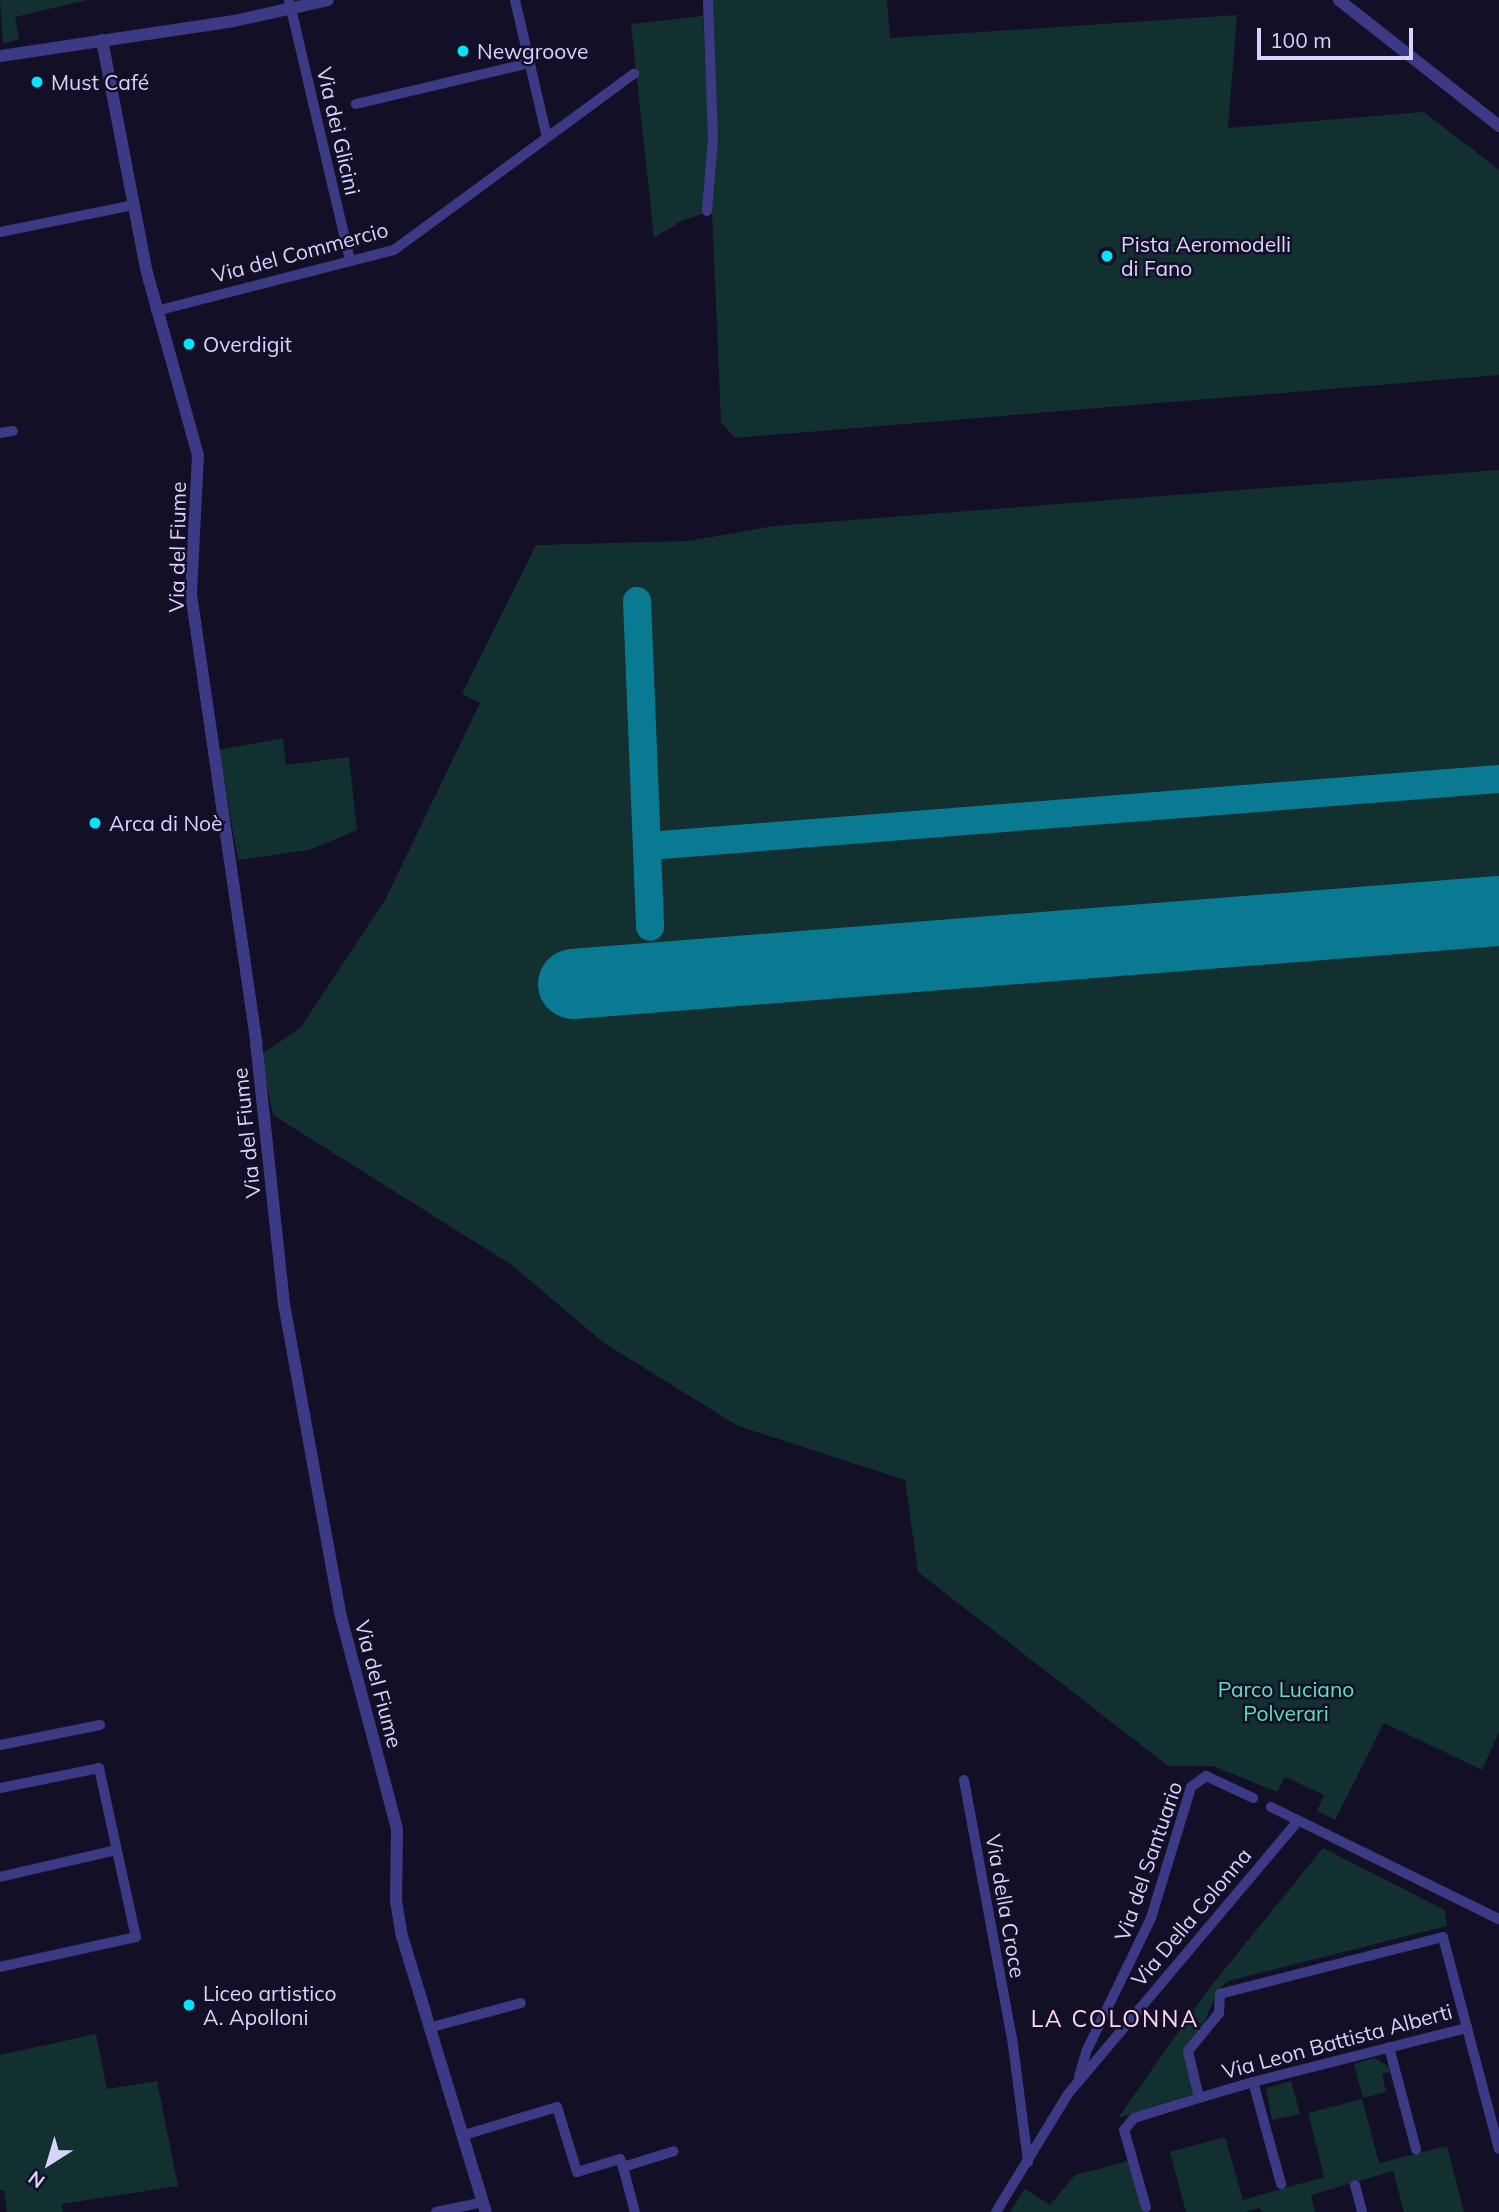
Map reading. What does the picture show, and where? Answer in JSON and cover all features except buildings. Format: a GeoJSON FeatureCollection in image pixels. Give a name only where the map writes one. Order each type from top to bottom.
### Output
{"type":"FeatureCollection","features":[{"type":"Feature","properties":{"kind":"street"},"geometry":{"type":"LineString","coordinates":[[0,56],[328,0]]}},
{"type":"Feature","properties":{"kind":"street"},"geometry":{"type":"LineString","coordinates":[[515,0],[548,137]]}},
{"type":"Feature","properties":{"kind":"street"},"geometry":{"type":"LineString","coordinates":[[708,0],[713,138],[708,211]]}},
{"type":"Feature","properties":{"kind":"street"},"geometry":{"type":"LineString","coordinates":[[1339,0],[1499,126]]}},
{"type":"Feature","properties":{"kind":"street","name":"Via dei Glicini"},"geometry":{"type":"LineString","coordinates":[[290,5],[350,261]]}},
{"type":"Feature","properties":{"kind":"street","name":"Via del Fiume"},"geometry":{"type":"LineString","coordinates":[[102,40],[156,311],[198,455],[191,594],[256,1042],[284,1304],[340,1613],[395,1819],[402,1936],[432,2027],[484,2207]]}},
{"type":"Feature","properties":{"kind":"street"},"geometry":{"type":"LineString","coordinates":[[356,104],[530,63]]}},
{"type":"Feature","properties":{"kind":"street","name":"Via del Commercio"},"geometry":{"type":"LineString","coordinates":[[156,311],[394,250],[634,74]]}},
{"type":"Feature","properties":{"kind":"street"},"geometry":{"type":"LineString","coordinates":[[0,232],[134,205]]}},
{"type":"Feature","properties":{"kind":"street"},"geometry":{"type":"LineString","coordinates":[[0,433],[13,431]]}},
{"type":"Feature","properties":{"kind":"street"},"geometry":{"type":"LineString","coordinates":[[0,1745],[100,1725]]}},
{"type":"Feature","properties":{"kind":"street"},"geometry":{"type":"LineString","coordinates":[[0,1788],[99,1768],[136,1937],[0,1967]]}},
{"type":"Feature","properties":{"kind":"street","name":"Via del Santuario"},"geometry":{"type":"LineString","coordinates":[[1074,2087],[1086,2052],[1148,1927],[1191,1787],[1206,1776],[1253,1798]]}},
{"type":"Feature","properties":{"kind":"street","name":"Via della Croce"},"geometry":{"type":"LineString","coordinates":[[964,1780],[1012,2038],[1028,2162]]}},
{"type":"Feature","properties":{"kind":"street"},"geometry":{"type":"LineString","coordinates":[[1271,1807],[1499,1919]]}},
{"type":"Feature","properties":{"kind":"street","name":"Via Della Colonna"},"geometry":{"type":"LineString","coordinates":[[996,2212],[1074,2087],[1298,1821]]}},
{"type":"Feature","properties":{"kind":"street"},"geometry":{"type":"LineString","coordinates":[[0,1877],[116,1850]]}},
{"type":"Feature","properties":{"kind":"street","name":"Via Leon Battista Alberti"},"geometry":{"type":"LineString","coordinates":[[1146,2207],[1124,2130],[1134,2118],[1199,2098],[1253,2081],[1466,2028],[1446,1943],[1438,1935],[1220,1994],[1219,2013],[1188,2052],[1199,2098]]}},
{"type":"Feature","properties":{"kind":"street"},"geometry":{"type":"LineString","coordinates":[[432,2027],[521,2003]]}},
{"type":"Feature","properties":{"kind":"street"},"geometry":{"type":"LineString","coordinates":[[1466,2028],[1499,2149]]}},
{"type":"Feature","properties":{"kind":"street"},"geometry":{"type":"LineString","coordinates":[[1389,2047],[1416,2149]]}},
{"type":"Feature","properties":{"kind":"street"},"geometry":{"type":"LineString","coordinates":[[1253,2081],[1281,2184]]}},
{"type":"Feature","properties":{"kind":"street"},"geometry":{"type":"LineString","coordinates":[[464,2135],[557,2107],[577,2172],[620,2159],[635,2212]]}},
{"type":"Feature","properties":{"kind":"street"},"geometry":{"type":"LineString","coordinates":[[623,2166],[674,2151]]}},
{"type":"Feature","properties":{"kind":"street"},"geometry":{"type":"LineString","coordinates":[[1354,2186],[1362,2212]]}},
{"type":"Feature","properties":{"kind":"street"},"geometry":{"type":"LineString","coordinates":[[436,2212],[484,2207]]}},
{"type":"Feature","properties":{"kind":"green space"},"geometry":{"type":"Polygon","coordinates":[[[0,0],[87,0],[15,17],[19,39],[3,44],[0,0]]]}},
{"type":"Feature","properties":{"kind":"green space","name":"Pista Aeromodelli di Fano"},"geometry":{"type":"Polygon","coordinates":[[[711,0],[887,0],[890,38],[1237,15],[1228,128],[1424,112],[1499,170],[1499,375],[735,438],[721,422],[712,211],[681,221],[654,238],[631,24],[703,16],[712,201],[711,0]]]}},
{"type":"Feature","properties":{"kind":"green space","name":"Parco Luciano Polverari"},"geometry":{"type":"Polygon","coordinates":[[[1499,470],[1499,1732],[1482,1770],[1384,1723],[1335,1820],[1317,1811],[1324,1795],[1285,1777],[1277,1792],[1213,1766],[1168,1766],[918,1572],[905,1480],[738,1426],[604,1343],[513,1266],[273,1115],[261,1055],[301,1027],[385,900],[480,703],[462,694],[536,545],[689,541],[774,526],[1499,470]]]}},
{"type":"Feature","properties":{"kind":"green space"},"geometry":{"type":"Polygon","coordinates":[[[283,738],[286,765],[349,757],[357,830],[309,850],[238,860],[219,750],[283,738]]]}},
{"type":"Feature","properties":{"kind":"green space"},"geometry":{"type":"Polygon","coordinates":[[[1323,1848],[1445,1910],[1447,1926],[1228,1981],[1218,1990],[1192,2051],[1199,2092],[1118,2118],[1207,1991],[1323,1848]]]}},
{"type":"Feature","properties":{"kind":"green space"},"geometry":{"type":"Polygon","coordinates":[[[96,2034],[107,2089],[157,2081],[178,2186],[62,2204],[63,2212],[7,2212],[4,2190],[0,2191],[0,2055],[96,2034]]]}},
{"type":"Feature","properties":{"kind":"green space"},"geometry":{"type":"Polygon","coordinates":[[[1375,2058],[1388,2066],[1390,2072],[1382,2074],[1386,2092],[1363,2098],[1354,2064],[1375,2058]]]}},
{"type":"Feature","properties":{"kind":"green space"},"geometry":{"type":"Polygon","coordinates":[[[1291,2081],[1300,2114],[1272,2120],[1266,2088],[1291,2081]]]}},
{"type":"Feature","properties":{"kind":"green space"},"geometry":{"type":"Polygon","coordinates":[[[1362,2099],[1379,2163],[1447,2146],[1464,2212],[1404,2212],[1393,2171],[1311,2195],[1315,2212],[1262,2212],[1260,2208],[1245,2212],[1186,2212],[1170,2152],[1225,2137],[1243,2200],[1324,2177],[1308,2113],[1362,2099]]]}},
{"type":"Feature","properties":{"kind":"green space"},"geometry":{"type":"Polygon","coordinates":[[[1129,2161],[1144,2212],[1010,2212],[1025,2189],[1050,2205],[1075,2175],[1129,2161]]]}},
{"type":"Feature","properties":{"kind":"taxiway"},"geometry":{"type":"LineString","coordinates":[[637,601],[650,927]]}},
{"type":"Feature","properties":{"kind":"taxiway"},"geometry":{"type":"LineString","coordinates":[[648,846],[1499,779]]}},
{"type":"Feature","properties":{"kind":"runway"},"geometry":{"type":"LineString","coordinates":[[573,984],[1499,911]]}},
{"type":"Feature","properties":{"kind":"place","name":"Newgroove"},"geometry":{"type":"Point","coordinates":[463,51]}},
{"type":"Feature","properties":{"kind":"place","name":"Must Café"},"geometry":{"type":"Point","coordinates":[37,82]}},
{"type":"Feature","properties":{"kind":"place","name":"Pista Aeromodelli di Fano"},"geometry":{"type":"Point","coordinates":[1107,256]}},
{"type":"Feature","properties":{"kind":"place","name":"Overdigit"},"geometry":{"type":"Point","coordinates":[189,344]}},
{"type":"Feature","properties":{"kind":"place","name":"Arca di Noè"},"geometry":{"type":"Point","coordinates":[95,823]}},
{"type":"Feature","properties":{"kind":"place","name":"Liceo artistico A. Apolloni"},"geometry":{"type":"Point","coordinates":[189,2005]}},
{"type":"Feature","properties":{"kind":"district","name":"LA COLONNA"},"geometry":{"type":"Point","coordinates":[1115,2019]}}]}
